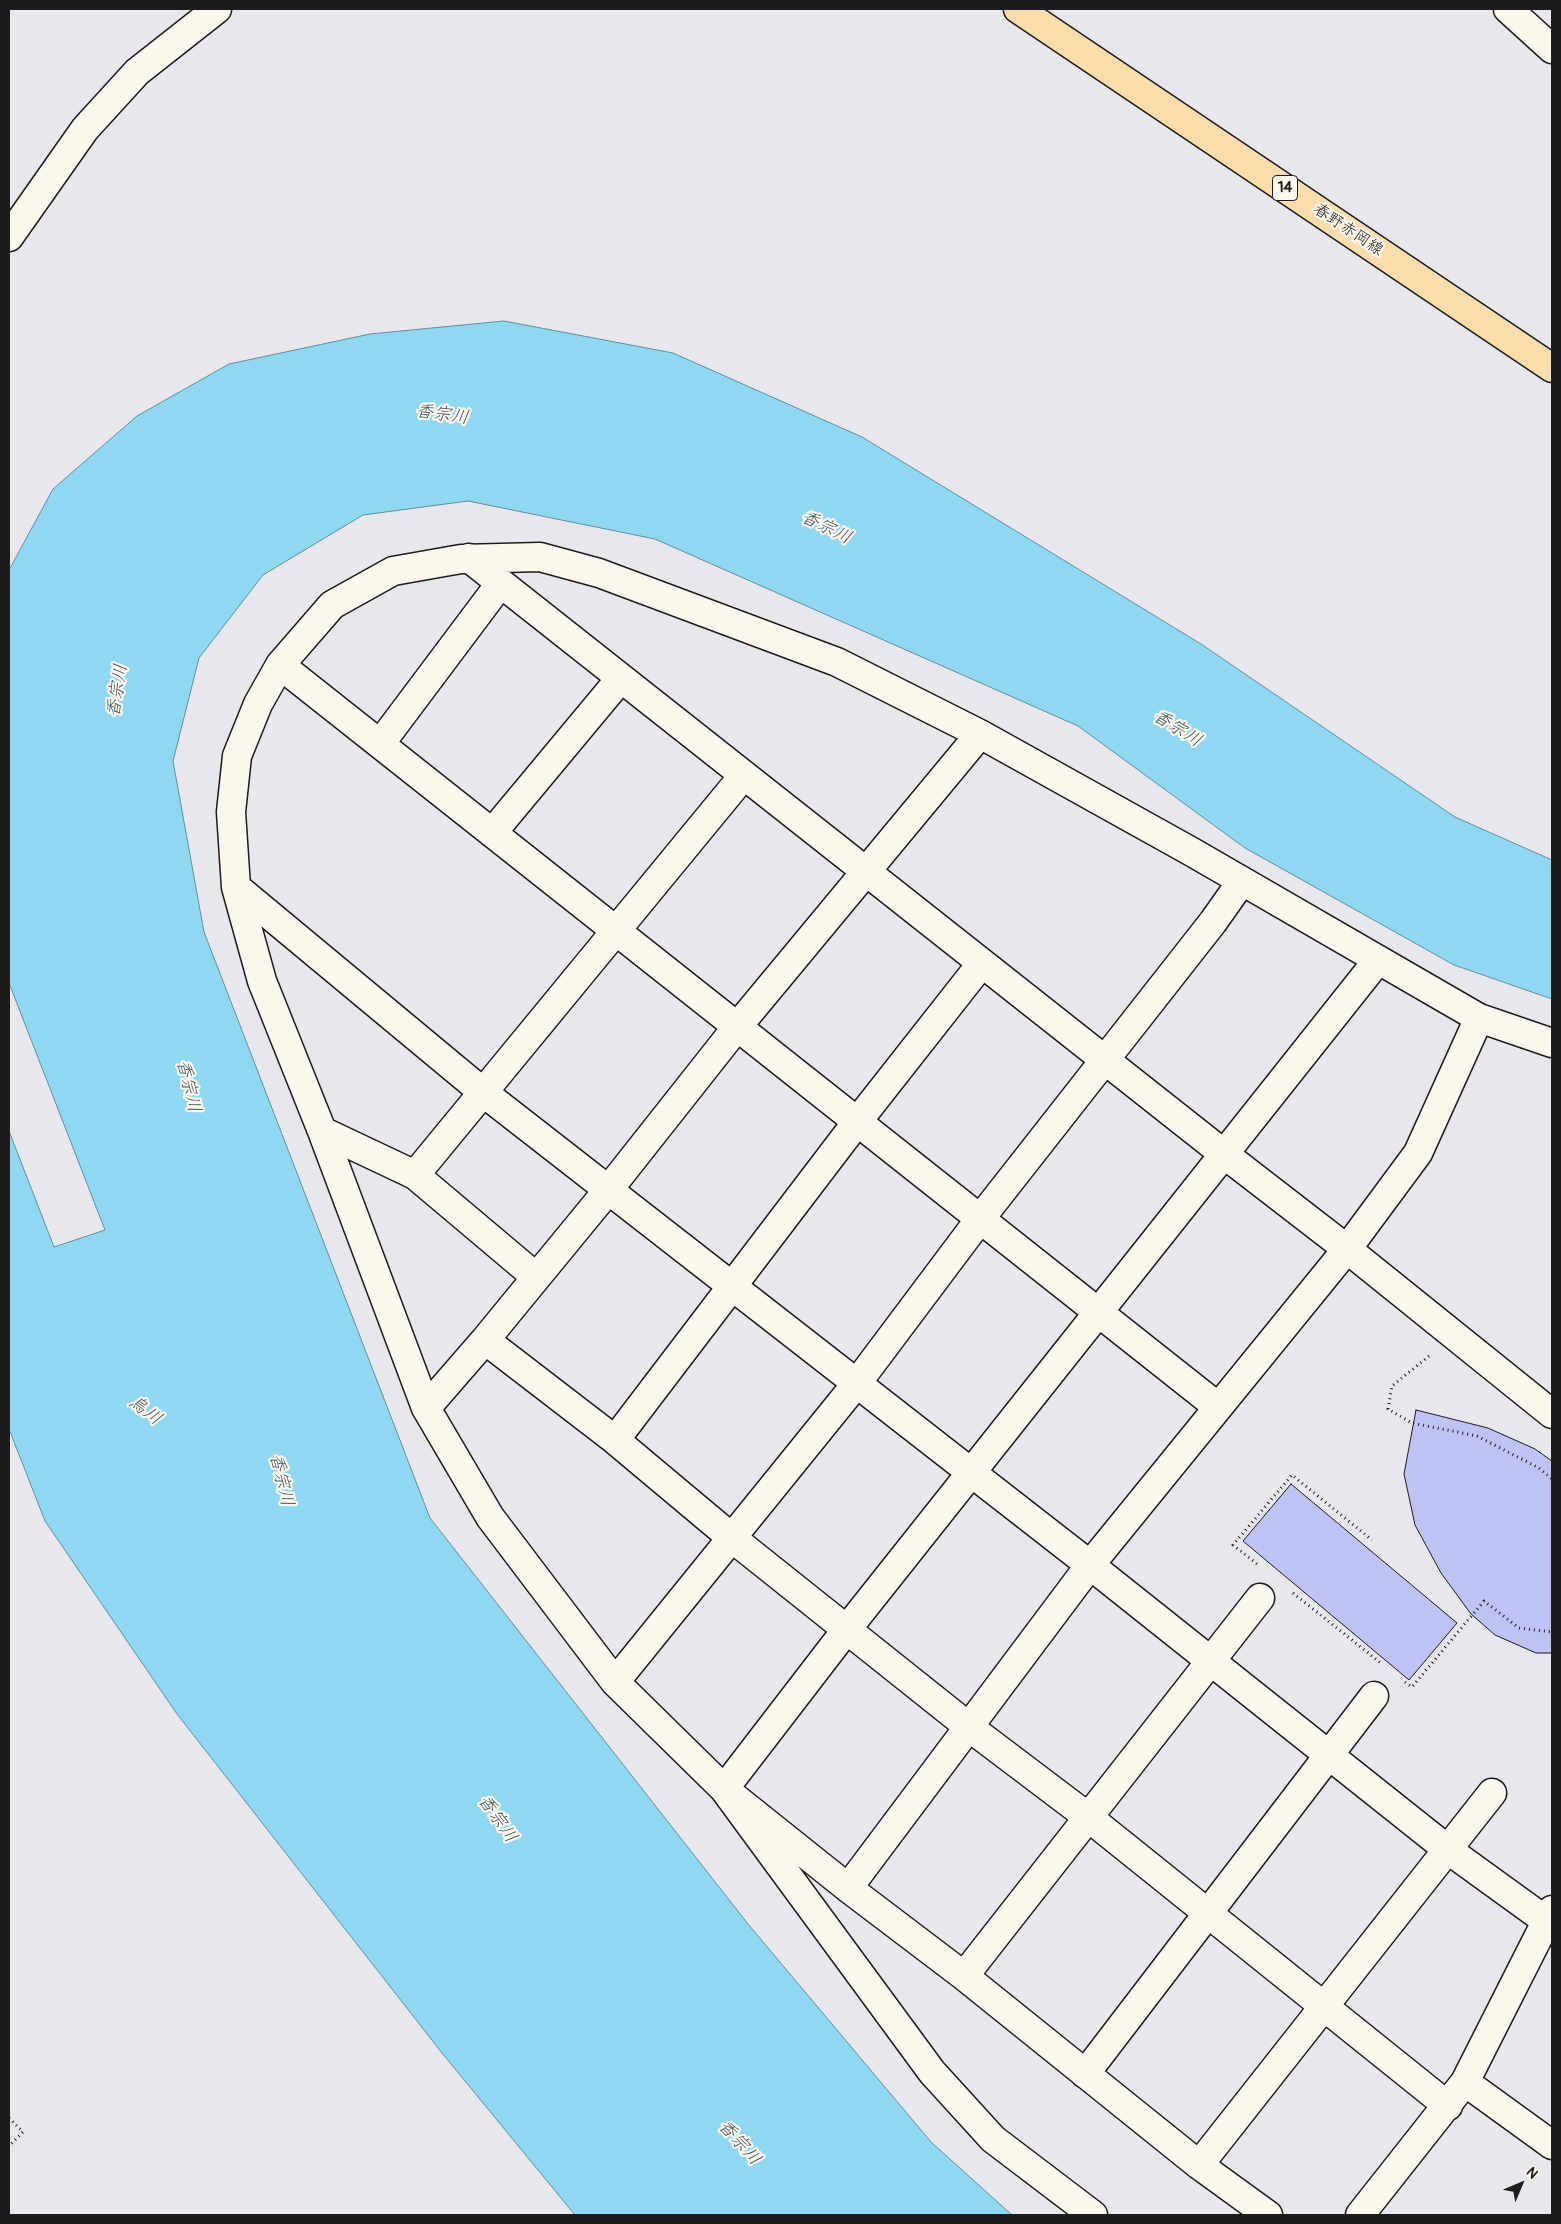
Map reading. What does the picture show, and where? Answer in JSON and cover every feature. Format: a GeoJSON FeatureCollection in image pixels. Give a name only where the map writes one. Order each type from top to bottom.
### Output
{"type":"FeatureCollection","features":[{"type":"Feature","properties":{"kind":"main road","name":"春野赤岡線"},"geometry":{"type":"LineString","coordinates":[[1018,9],[1552,368]]}},
{"type":"Feature","properties":{"kind":"street"},"geometry":{"type":"LineString","coordinates":[[9,236],[85,129],[131,79],[217,9]]}},
{"type":"Feature","properties":{"kind":"street"},"geometry":{"type":"LineString","coordinates":[[1508,9],[1552,49]]}},
{"type":"Feature","properties":{"kind":"street"},"geometry":{"type":"LineString","coordinates":[[1268,2215],[1199,2165],[964,1976],[848,1888],[724,1789],[615,1682],[490,1517],[426,1408],[322,1131],[262,981],[236,887],[231,812],[237,756],[258,704],[280,665],[332,605],[393,571],[469,558],[540,557],[599,573],[837,662],[980,734],[1242,881],[1479,1018],[1552,1043]]}},
{"type":"Feature","properties":{"kind":"street"},"geometry":{"type":"LineString","coordinates":[[469,558],[1347,1249],[1552,1414]]}},
{"type":"Feature","properties":{"kind":"street"},"geometry":{"type":"LineString","coordinates":[[380,744],[500,584]]}},
{"type":"Feature","properties":{"kind":"street"},"geometry":{"type":"LineString","coordinates":[[280,665],[1218,1407]]}},
{"type":"Feature","properties":{"kind":"street"},"geometry":{"type":"LineString","coordinates":[[492,833],[620,678]]}},
{"type":"Feature","properties":{"kind":"street"},"geometry":{"type":"LineString","coordinates":[[426,1408],[486,1340],[737,1027],[980,734]]}},
{"type":"Feature","properties":{"kind":"street"},"geometry":{"type":"LineString","coordinates":[[415,1175],[744,775]]}},
{"type":"Feature","properties":{"kind":"street"},"geometry":{"type":"LineString","coordinates":[[615,1682],[857,1383],[980,1219],[1106,1059],[1242,881]]}},
{"type":"Feature","properties":{"kind":"street"},"geometry":{"type":"LineString","coordinates":[[236,887],[484,1093],[1090,1564],[1447,1849],[1551,1919],[1465,2082],[1448,2106],[1360,2215]]}},
{"type":"Feature","properties":{"kind":"street"},"geometry":{"type":"LineString","coordinates":[[724,1789],[847,1629],[1378,960]]}},
{"type":"Feature","properties":{"kind":"street"},"geometry":{"type":"LineString","coordinates":[[615,1440],[857,1122],[982,963]]}},
{"type":"Feature","properties":{"kind":"street"},"geometry":{"type":"LineString","coordinates":[[848,1888],[1090,1564],[1347,1249],[1418,1153],[1479,1018]]}},
{"type":"Feature","properties":{"kind":"street"},"geometry":{"type":"LineString","coordinates":[[322,1131],[415,1175],[536,1277]]}},
{"type":"Feature","properties":{"kind":"street"},"geometry":{"type":"LineString","coordinates":[[486,1340],[615,1440],[732,1538],[969,1727],[1088,1817],[1448,2106]]}},
{"type":"Feature","properties":{"kind":"street"},"geometry":{"type":"LineString","coordinates":[[964,1976],[1260,1598]]}},
{"type":"Feature","properties":{"kind":"street"},"geometry":{"type":"LineString","coordinates":[[1085,2074],[1374,1696]]}},
{"type":"Feature","properties":{"kind":"street"},"geometry":{"type":"LineString","coordinates":[[724,1789],[932,2072],[993,2139],[1093,2215]]}},
{"type":"Feature","properties":{"kind":"street"},"geometry":{"type":"LineString","coordinates":[[1199,2165],[1492,1793]]}},
{"type":"Feature","properties":{"kind":"street"},"geometry":{"type":"LineString","coordinates":[[1465,2082],[1552,2145]]}},
{"type":"Feature","properties":{"kind":"path"},"geometry":{"type":"LineString","coordinates":[[1455,1335],[1392,1386],[1388,1409],[1412,1423],[1477,1436],[1539,1468],[1552,1479]]}},
{"type":"Feature","properties":{"kind":"path"},"geometry":{"type":"LineString","coordinates":[[1264,1570],[1233,1545],[1292,1475],[1372,1540]]}},
{"type":"Feature","properties":{"kind":"path"},"geometry":{"type":"LineString","coordinates":[[1287,1588],[1388,1668]]}},
{"type":"Feature","properties":{"kind":"path"},"geometry":{"type":"LineString","coordinates":[[1404,1681],[1412,1687],[1484,1601],[1519,1628],[1552,1632]]}},
{"type":"Feature","properties":{"kind":"path"},"geometry":{"type":"LineString","coordinates":[[9,2118],[23,2132],[9,2146]]}},
{"type":"Feature","properties":{"kind":"water"},"geometry":{"type":"Polygon","coordinates":[[[504,321],[673,353],[862,437],[1201,644],[1455,817],[1552,860],[1552,999],[1454,965],[1245,848],[1078,726],[655,539],[468,501],[363,515],[263,575],[199,658],[173,761],[204,932],[430,1518],[748,1924],[931,2142],[1012,2215],[575,2215],[442,2053],[177,1714],[45,1521],[9,1429],[9,1131],[54,1247],[105,1230],[9,983],[9,570],[53,489],[137,416],[229,364],[370,334],[504,321]]]}},
{"type":"Feature","properties":{"kind":"building"},"geometry":{"type":"Polygon","coordinates":[[[1416,1410],[1488,1428],[1535,1449],[1552,1461],[1552,1653],[1536,1653],[1495,1635],[1471,1614],[1441,1573],[1415,1525],[1404,1474],[1416,1410]]]}},
{"type":"Feature","properties":{"kind":"building"},"geometry":{"type":"Polygon","coordinates":[[[1291,1484],[1457,1623],[1409,1680],[1243,1541],[1291,1484]]]}},
{"type":"Feature","properties":{"kind":"water label","name":"香宗川"},"geometry":{"type":"Point","coordinates":[442,415]}},
{"type":"Feature","properties":{"kind":"water label","name":"香宗川"},"geometry":{"type":"Point","coordinates":[826,528]}},
{"type":"Feature","properties":{"kind":"water label","name":"香宗川"},"geometry":{"type":"Point","coordinates":[118,691]}},
{"type":"Feature","properties":{"kind":"water label","name":"香宗川"},"geometry":{"type":"Point","coordinates":[1177,729]}},
{"type":"Feature","properties":{"kind":"water label","name":"香宗川"},"geometry":{"type":"Point","coordinates":[188,1086]}},
{"type":"Feature","properties":{"kind":"water label","name":"烏川"},"geometry":{"type":"Point","coordinates":[145,1411]}},
{"type":"Feature","properties":{"kind":"water label","name":"香宗川"},"geometry":{"type":"Point","coordinates":[281,1480]}},
{"type":"Feature","properties":{"kind":"water label","name":"香宗川"},"geometry":{"type":"Point","coordinates":[497,1819]}},
{"type":"Feature","properties":{"kind":"water label","name":"香宗川"},"geometry":{"type":"Point","coordinates":[739,2143]}}]}
